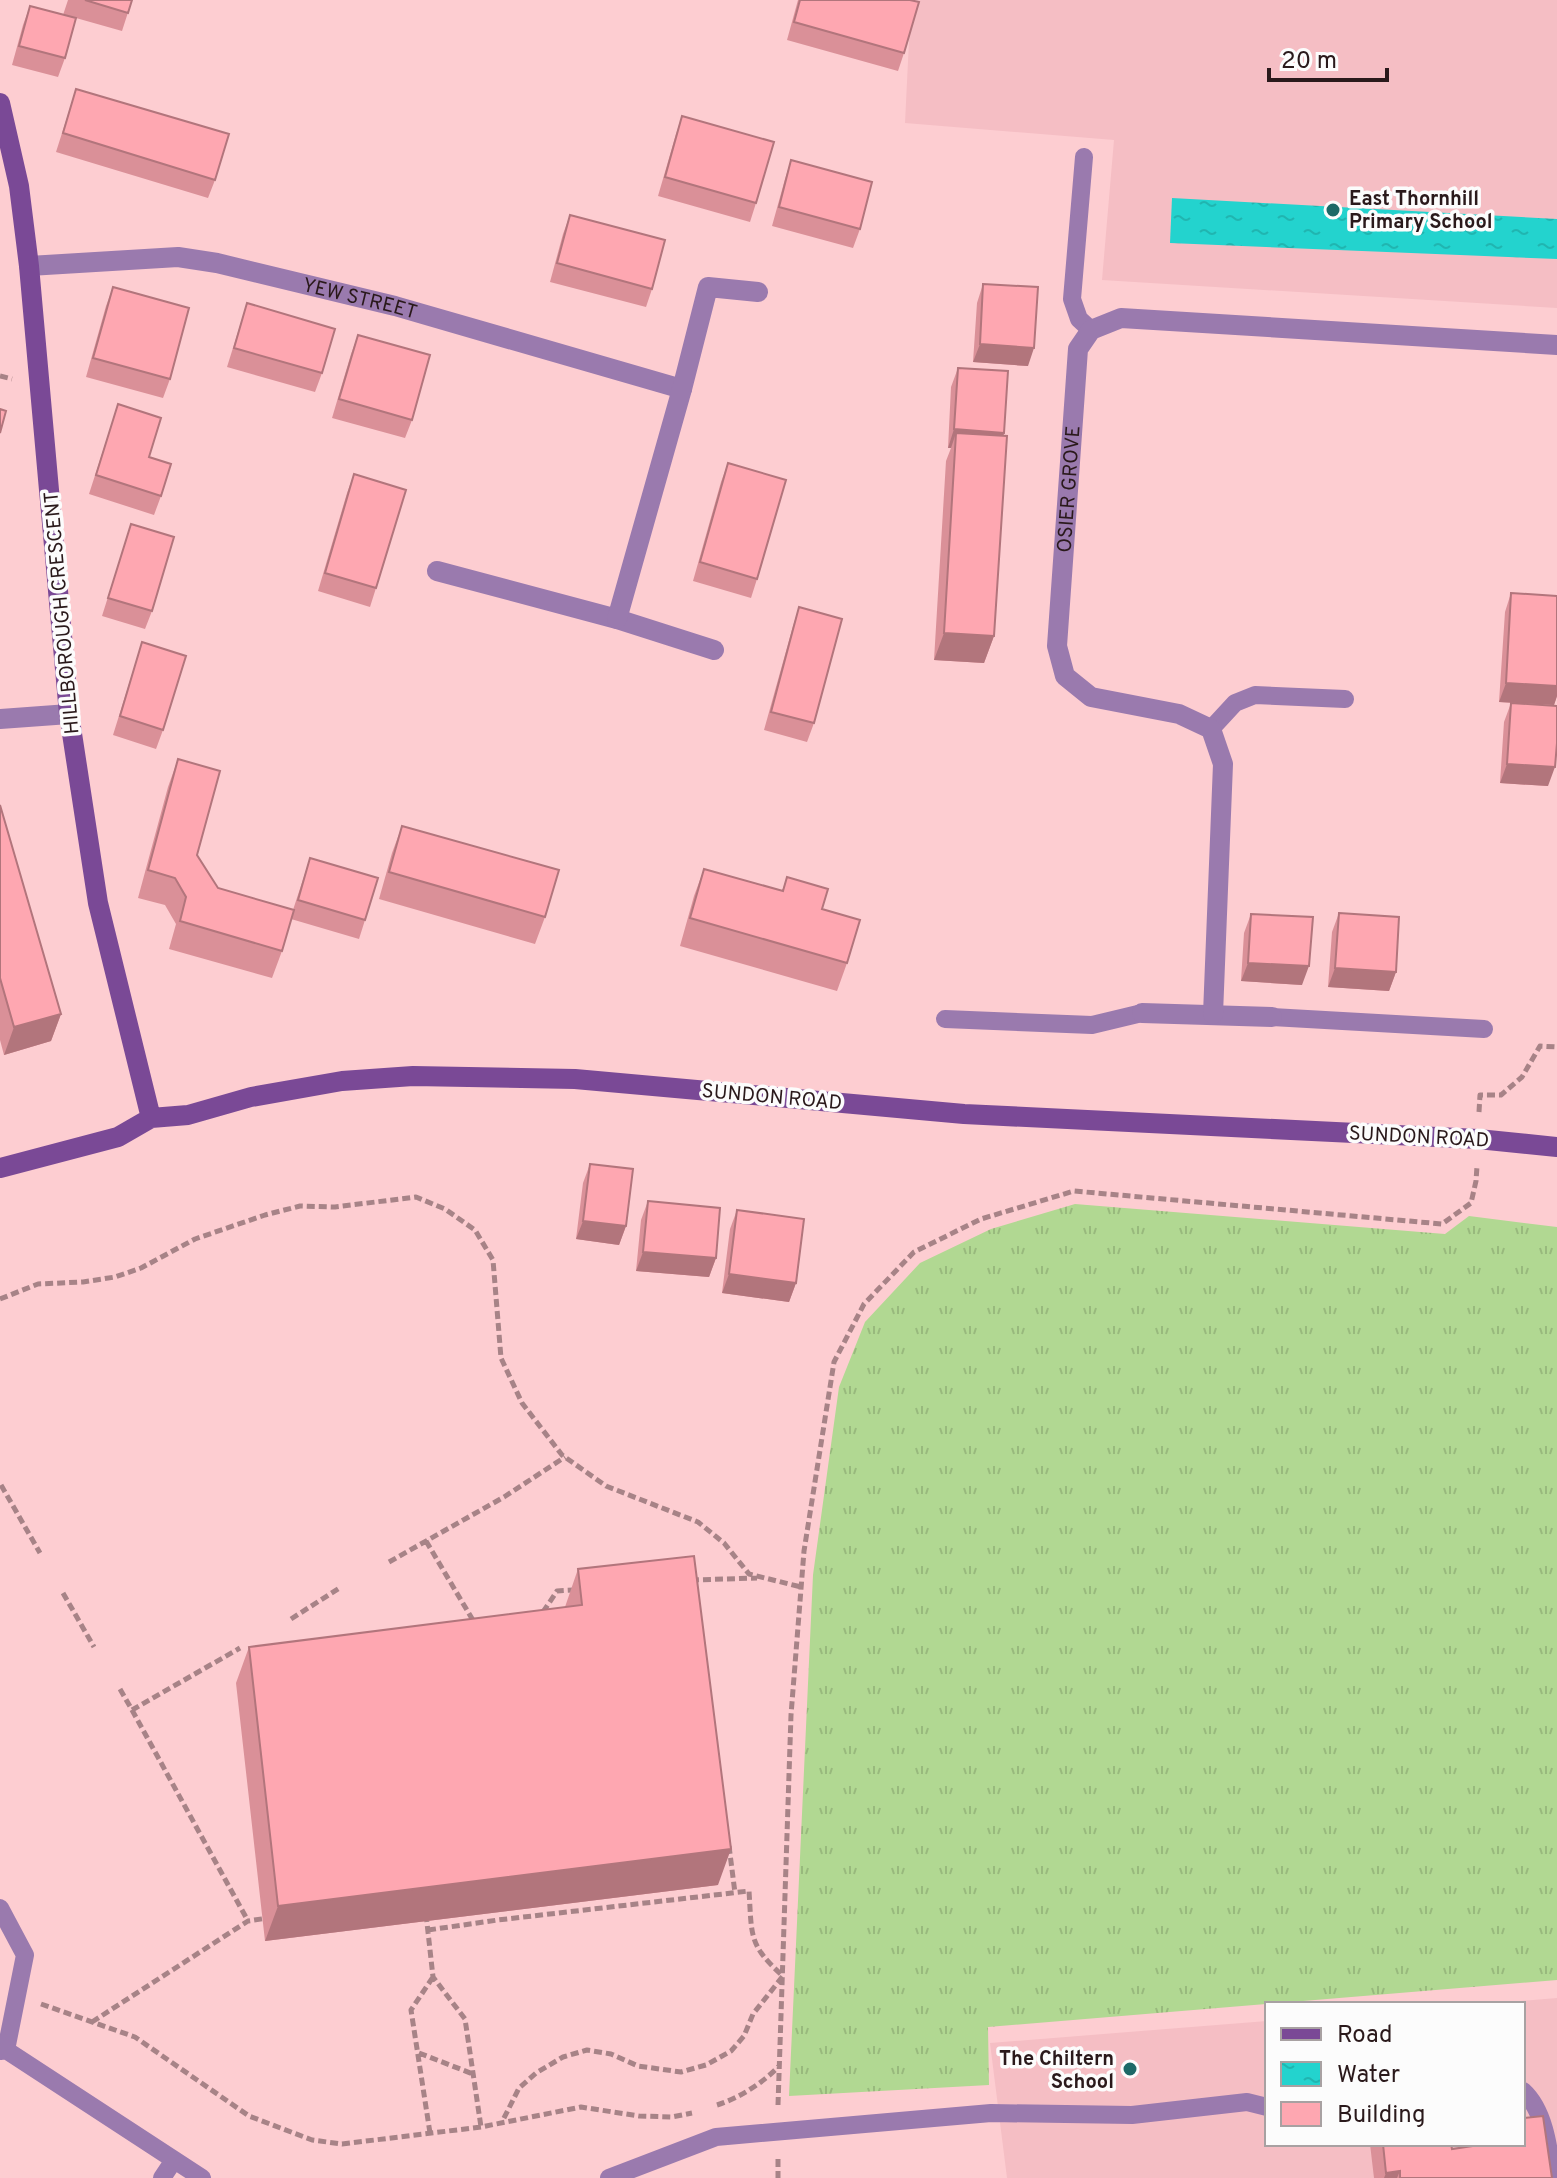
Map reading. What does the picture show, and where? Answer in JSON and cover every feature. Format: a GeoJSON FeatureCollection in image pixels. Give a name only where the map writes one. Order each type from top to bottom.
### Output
{"type":"FeatureCollection","features":[{"type":"Feature","properties":{"kind":"street","name":"HILLBOROUGH CRESCENT"},"geometry":{"type":"LineString","coordinates":[[0,103],[19,186],[29,266],[69,714],[98,903],[151,1118]]}},
{"type":"Feature","properties":{"kind":"street","name":"YEW STREET"},"geometry":{"type":"LineString","coordinates":[[29,266],[178,257],[217,263],[395,306],[682,389]]}},
{"type":"Feature","properties":{"kind":"street"},"geometry":{"type":"LineString","coordinates":[[617,619],[708,287],[758,292]]}},
{"type":"Feature","properties":{"kind":"street"},"geometry":{"type":"LineString","coordinates":[[1091,330],[1121,318],[1557,345]]}},
{"type":"Feature","properties":{"kind":"street","name":"OSIER GROVE"},"geometry":{"type":"LineString","coordinates":[[1091,330],[1078,349],[1057,646],[1065,676],[1091,697],[1179,714],[1211,729]]}},
{"type":"Feature","properties":{"kind":"street"},"geometry":{"type":"LineString","coordinates":[[437,571],[617,619],[714,650]]}},
{"type":"Feature","properties":{"kind":"street"},"geometry":{"type":"LineString","coordinates":[[0,719],[69,714]]}},
{"type":"Feature","properties":{"kind":"street"},"geometry":{"type":"LineString","coordinates":[[1211,729],[1223,764],[1213,1014]]}},
{"type":"Feature","properties":{"kind":"street"},"geometry":{"type":"LineString","coordinates":[[1142,1013],[1272,1017]]}},
{"type":"Feature","properties":{"kind":"street","name":"SUNDON ROAD"},"geometry":{"type":"LineString","coordinates":[[0,1168],[118,1137],[151,1118],[188,1115],[251,1097],[342,1081],[413,1076],[575,1079],[964,1114],[1478,1139],[1557,1147]]}},
{"type":"Feature","properties":{"kind":"lane"},"geometry":{"type":"LineString","coordinates":[[1084,157],[1072,299],[1079,319],[1091,330]]}},
{"type":"Feature","properties":{"kind":"lane"},"geometry":{"type":"LineString","coordinates":[[1211,729],[1235,703],[1255,695],[1345,699]]}},
{"type":"Feature","properties":{"kind":"lane"},"geometry":{"type":"LineString","coordinates":[[945,1019],[1092,1025],[1142,1013]]}},
{"type":"Feature","properties":{"kind":"lane"},"geometry":{"type":"LineString","coordinates":[[1272,1017],[1484,1029]]}},
{"type":"Feature","properties":{"kind":"lane"},"geometry":{"type":"LineString","coordinates":[[0,1908],[25,1955],[3,2050],[202,2178]]}},
{"type":"Feature","properties":{"kind":"lane"},"geometry":{"type":"LineString","coordinates":[[1525,2093],[1547,2135],[1553,2178]]}},
{"type":"Feature","properties":{"kind":"lane"},"geometry":{"type":"LineString","coordinates":[[609,2178],[716,2137],[991,2113],[1132,2115],[1247,2102],[1265,2106]]}},
{"type":"Feature","properties":{"kind":"lane"},"geometry":{"type":"LineString","coordinates":[[162,2178],[174,2160]]}},
{"type":"Feature","properties":{"kind":"path"},"geometry":{"type":"LineString","coordinates":[[1480,1095],[1501,1095],[1522,1077],[1540,1046],[1557,1047]]}},
{"type":"Feature","properties":{"kind":"path"},"geometry":{"type":"LineString","coordinates":[[778,2103],[791,1715],[804,1551],[834,1362],[864,1304],[914,1252],[981,1219],[1074,1191],[1442,1224],[1471,1203],[1476,1181]]}},
{"type":"Feature","properties":{"kind":"path"},"geometry":{"type":"LineString","coordinates":[[0,1299],[38,1284],[115,1277],[141,1268],[195,1239],[300,1206],[335,1207],[416,1197],[445,1209],[475,1230],[493,1260],[501,1358],[522,1403],[565,1457],[606,1486],[698,1522],[724,1543],[749,1574],[801,1587]]}},
{"type":"Feature","properties":{"kind":"path"},"geometry":{"type":"LineString","coordinates":[[389,1562],[504,1497],[565,1457]]}},
{"type":"Feature","properties":{"kind":"path"},"geometry":{"type":"LineString","coordinates":[[1,1485],[40,1553]]}},
{"type":"Feature","properties":{"kind":"path"},"geometry":{"type":"LineString","coordinates":[[426,1541],[478,1629]]}},
{"type":"Feature","properties":{"kind":"path"},"geometry":{"type":"LineString","coordinates":[[693,1595],[690,1580],[764,1578]]}},
{"type":"Feature","properties":{"kind":"path"},"geometry":{"type":"LineString","coordinates":[[291,1619],[341,1587]]}},
{"type":"Feature","properties":{"kind":"path"},"geometry":{"type":"LineString","coordinates":[[542,1614],[557,1591],[587,1589]]}},
{"type":"Feature","properties":{"kind":"path"},"geometry":{"type":"LineString","coordinates":[[63,1593],[94,1647]]}},
{"type":"Feature","properties":{"kind":"path"},"geometry":{"type":"LineString","coordinates":[[132,1710],[240,1648]]}},
{"type":"Feature","properties":{"kind":"path"},"geometry":{"type":"LineString","coordinates":[[120,1689],[248,1921]]}},
{"type":"Feature","properties":{"kind":"path"},"geometry":{"type":"LineString","coordinates":[[729,1846],[735,1893]]}},
{"type":"Feature","properties":{"kind":"path"},"geometry":{"type":"LineString","coordinates":[[428,1930],[749,1891],[753,1940],[765,1960],[783,1976]]}},
{"type":"Feature","properties":{"kind":"path"},"geometry":{"type":"LineString","coordinates":[[425,1909],[433,1977],[465,2019],[481,2127]]}},
{"type":"Feature","properties":{"kind":"path"},"geometry":{"type":"LineString","coordinates":[[91,2022],[248,1921],[277,1917]]}},
{"type":"Feature","properties":{"kind":"path"},"geometry":{"type":"LineString","coordinates":[[502,2123],[519,2088],[536,2073],[563,2057],[587,2050],[611,2054],[638,2066],[681,2072],[706,2065],[731,2051],[744,2036],[753,2014],[783,1976]]}},
{"type":"Feature","properties":{"kind":"path"},"geometry":{"type":"LineString","coordinates":[[430,2133],[411,2010],[433,1977]]}},
{"type":"Feature","properties":{"kind":"path"},"geometry":{"type":"LineString","coordinates":[[64,2013],[135,2037],[249,2116],[312,2140],[342,2144],[481,2127],[581,2107],[639,2116],[672,2117],[701,2111]]}},
{"type":"Feature","properties":{"kind":"path"},"geometry":{"type":"LineString","coordinates":[[418,2053],[473,2074]]}},
{"type":"Feature","properties":{"kind":"path"},"geometry":{"type":"LineString","coordinates":[[714,2106],[740,2095],[770,2076],[780,2065]]}},
{"type":"Feature","properties":{"kind":"path"},"geometry":{"type":"LineString","coordinates":[[777,2154],[778,2178]]}},
{"type":"Feature","properties":{"kind":"shaded area","name":"East Thornhill Primary School"},"geometry":{"type":"Polygon","coordinates":[[[911,0],[1557,0],[1557,308],[1102,280],[1114,140],[905,123],[911,0]]]}},
{"type":"Feature","properties":{"kind":"shaded area","name":"The Chiltern School"},"geometry":{"type":"Polygon","coordinates":[[[1557,1998],[1557,2178],[1007,2178],[990,2043],[1265,2021],[1265,2146],[1525,2146],[1525,2002],[1509,2002],[1557,1998]]]}},
{"type":"Feature","properties":{"kind":"green space"},"geometry":{"type":"Polygon","coordinates":[[[1075,1204],[1445,1234],[1469,1216],[1557,1227],[1557,1980],[988,2027],[989,2085],[789,2096],[813,1575],[839,1387],[865,1322],[920,1263],[991,1229],[1075,1204]]]}},
{"type":"Feature","properties":{"kind":"water"},"geometry":{"type":"Polygon","coordinates":[[[1172,198],[1557,219],[1557,259],[1170,243],[1172,198]]]}},
{"type":"Feature","properties":{"kind":"building"},"geometry":{"type":"Polygon","coordinates":[[[85,0],[132,0],[128,13],[85,0]]]}},
{"type":"Feature","properties":{"kind":"building"},"geometry":{"type":"Polygon","coordinates":[[[800,0],[919,2],[904,53],[794,22],[800,0]]]}},
{"type":"Feature","properties":{"kind":"building"},"geometry":{"type":"Polygon","coordinates":[[[30,6],[76,18],[65,58],[19,46],[30,6]]]}},
{"type":"Feature","properties":{"kind":"building"},"geometry":{"type":"Polygon","coordinates":[[[76,89],[229,134],[215,180],[63,133],[76,89]]]}},
{"type":"Feature","properties":{"kind":"building"},"geometry":{"type":"Polygon","coordinates":[[[682,116],[774,142],[756,203],[665,177],[682,116]]]}},
{"type":"Feature","properties":{"kind":"building"},"geometry":{"type":"Polygon","coordinates":[[[791,160],[872,182],[860,229],[779,207],[791,160]]]}},
{"type":"Feature","properties":{"kind":"building"},"geometry":{"type":"Polygon","coordinates":[[[570,215],[665,240],[652,289],[557,263],[570,215]]]}},
{"type":"Feature","properties":{"kind":"building"},"geometry":{"type":"Polygon","coordinates":[[[983,284],[1038,287],[1034,348],[980,344],[983,284]]]}},
{"type":"Feature","properties":{"kind":"building"},"geometry":{"type":"Polygon","coordinates":[[[113,287],[189,308],[170,379],[93,358],[113,287]]]}},
{"type":"Feature","properties":{"kind":"building"},"geometry":{"type":"Polygon","coordinates":[[[247,303],[335,329],[322,373],[234,348],[247,303]]]}},
{"type":"Feature","properties":{"kind":"building"},"geometry":{"type":"Polygon","coordinates":[[[358,335],[430,355],[412,420],[339,399],[358,335]]]}},
{"type":"Feature","properties":{"kind":"building"},"geometry":{"type":"Polygon","coordinates":[[[958,368],[1008,371],[1004,433],[954,429],[958,368]]]}},
{"type":"Feature","properties":{"kind":"building"},"geometry":{"type":"Polygon","coordinates":[[[118,404],[161,418],[149,457],[171,464],[161,496],[96,475],[118,404]]]}},
{"type":"Feature","properties":{"kind":"building"},"geometry":{"type":"Polygon","coordinates":[[[0,409],[6,411],[0,433],[0,409]]]}},
{"type":"Feature","properties":{"kind":"building"},"geometry":{"type":"Polygon","coordinates":[[[956,433],[1007,436],[994,636],[944,633],[956,433]]]}},
{"type":"Feature","properties":{"kind":"building"},"geometry":{"type":"Polygon","coordinates":[[[728,463],[786,480],[757,579],[700,562],[728,463]]]}},
{"type":"Feature","properties":{"kind":"building"},"geometry":{"type":"Polygon","coordinates":[[[354,474],[406,490],[376,588],[325,573],[354,474]]]}},
{"type":"Feature","properties":{"kind":"building"},"geometry":{"type":"Polygon","coordinates":[[[131,524],[174,537],[152,611],[108,598],[131,524]]]}},
{"type":"Feature","properties":{"kind":"building"},"geometry":{"type":"Polygon","coordinates":[[[1511,593],[1557,596],[1557,686],[1506,683],[1511,593]]]}},
{"type":"Feature","properties":{"kind":"building"},"geometry":{"type":"Polygon","coordinates":[[[799,607],[842,619],[814,723],[771,712],[799,607]]]}},
{"type":"Feature","properties":{"kind":"building"},"geometry":{"type":"Polygon","coordinates":[[[142,642],[186,656],[163,730],[120,716],[142,642]]]}},
{"type":"Feature","properties":{"kind":"building"},"geometry":{"type":"Polygon","coordinates":[[[1511,703],[1557,706],[1555,767],[1507,764],[1511,703]]]}},
{"type":"Feature","properties":{"kind":"building"},"geometry":{"type":"Polygon","coordinates":[[[178,759],[220,771],[197,855],[218,888],[294,910],[282,951],[180,921],[186,897],[175,878],[148,870],[178,759]]]}},
{"type":"Feature","properties":{"kind":"building"},"geometry":{"type":"Polygon","coordinates":[[[0,805],[61,1014],[14,1027],[0,978],[0,805]]]}},
{"type":"Feature","properties":{"kind":"building"},"geometry":{"type":"Polygon","coordinates":[[[402,826],[559,870],[545,917],[389,872],[402,826]]]}},
{"type":"Feature","properties":{"kind":"building"},"geometry":{"type":"Polygon","coordinates":[[[310,858],[378,878],[365,920],[298,900],[310,858]]]}},
{"type":"Feature","properties":{"kind":"building"},"geometry":{"type":"Polygon","coordinates":[[[704,869],[783,891],[787,877],[828,889],[822,909],[860,920],[847,963],[690,918],[704,869]]]}},
{"type":"Feature","properties":{"kind":"building"},"geometry":{"type":"Polygon","coordinates":[[[1339,913],[1399,917],[1396,972],[1335,968],[1339,913]]]}},
{"type":"Feature","properties":{"kind":"building"},"geometry":{"type":"Polygon","coordinates":[[[1251,914],[1313,917],[1309,966],[1248,963],[1251,914]]]}},
{"type":"Feature","properties":{"kind":"building"},"geometry":{"type":"Polygon","coordinates":[[[590,1164],[633,1169],[626,1226],[583,1221],[590,1164]]]}},
{"type":"Feature","properties":{"kind":"building"},"geometry":{"type":"Polygon","coordinates":[[[648,1201],[720,1208],[716,1258],[643,1252],[648,1201]]]}},
{"type":"Feature","properties":{"kind":"building"},"geometry":{"type":"Polygon","coordinates":[[[737,1210],[804,1219],[796,1283],[729,1274],[737,1210]]]}},
{"type":"Feature","properties":{"kind":"building"},"geometry":{"type":"Polygon","coordinates":[[[694,1556],[731,1849],[278,1906],[249,1647],[582,1605],[578,1569],[694,1556]]]}},
{"type":"Feature","properties":{"kind":"building"},"geometry":{"type":"Polygon","coordinates":[[[1543,2116],[1552,2178],[1400,2178],[1400,2171],[1386,2173],[1383,2146],[1451,2146],[1452,2149],[1525,2146],[1525,2118],[1543,2116]]]}},
{"type":"Feature","properties":{"kind":"place","name":"East Thornhill Primary School"},"geometry":{"type":"Point","coordinates":[1333,210]}},
{"type":"Feature","properties":{"kind":"place","name":"The Chiltern School"},"geometry":{"type":"Point","coordinates":[1130,2069]}}]}
